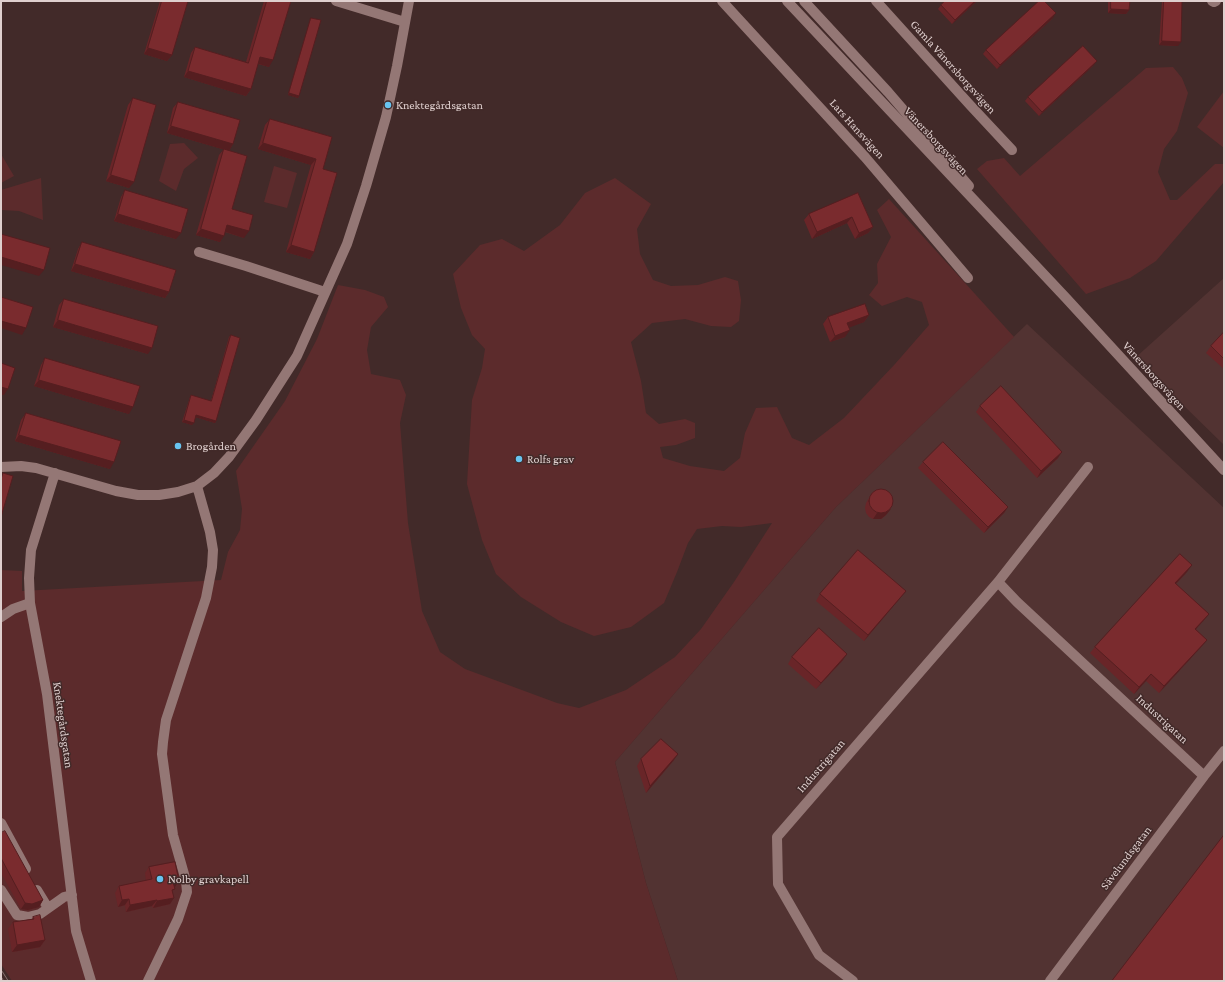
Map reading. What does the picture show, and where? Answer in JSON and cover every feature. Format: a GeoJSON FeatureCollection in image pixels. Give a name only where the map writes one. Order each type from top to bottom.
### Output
{"type":"FeatureCollection","features":[{"type":"Feature","properties":{"kind":"street"},"geometry":{"type":"LineString","coordinates":[[336,1],[405,22]]}},
{"type":"Feature","properties":{"kind":"street"},"geometry":{"type":"LineString","coordinates":[[1,467],[29,467],[138,496],[178,492],[197,486],[214,473],[224,462],[256,420],[297,356],[346,244],[366,186],[386,117],[409,1]]}},
{"type":"Feature","properties":{"kind":"street","name":"Lars Hansvägen"},"geometry":{"type":"LineString","coordinates":[[722,1],[865,157],[968,278]]}},
{"type":"Feature","properties":{"kind":"street","name":"Vänersborgsvägen"},"geometry":{"type":"LineString","coordinates":[[787,1],[1066,298],[1224,470]]}},
{"type":"Feature","properties":{"kind":"street","name":"Vänersborgsvägen"},"geometry":{"type":"LineString","coordinates":[[804,1],[888,92],[1066,298]]}},
{"type":"Feature","properties":{"kind":"street","name":"Gamla Vänersborgsvägen"},"geometry":{"type":"LineString","coordinates":[[876,1],[1012,150]]}},
{"type":"Feature","properties":{"kind":"street"},"geometry":{"type":"LineString","coordinates":[[199,252],[325,292]]}},
{"type":"Feature","properties":{"kind":"street","name":"Industrigatan"},"geometry":{"type":"LineString","coordinates":[[853,981],[819,955],[778,884],[777,837],[998,582],[1088,467]]}},
{"type":"Feature","properties":{"kind":"street","name":"Knektegårdsgatan"},"geometry":{"type":"LineString","coordinates":[[55,473],[32,550],[28,578],[30,603],[47,694],[76,930],[91,981]]}},
{"type":"Feature","properties":{"kind":"street"},"geometry":{"type":"LineString","coordinates":[[148,981],[178,919],[187,892],[186,881],[173,835],[162,754],[166,720],[206,598],[212,568],[213,550],[210,532],[197,486]]}},
{"type":"Feature","properties":{"kind":"street","name":"Industrigatan"},"geometry":{"type":"LineString","coordinates":[[998,582],[1017,602],[1204,776]]}},
{"type":"Feature","properties":{"kind":"street"},"geometry":{"type":"LineString","coordinates":[[1,617],[13,609],[30,603]]}},
{"type":"Feature","properties":{"kind":"street","name":"Sävelundsgatan"},"geometry":{"type":"LineString","coordinates":[[1050,981],[1224,751]]}},
{"type":"Feature","properties":{"kind":"street"},"geometry":{"type":"LineString","coordinates":[[1,823],[48,908]]}},
{"type":"Feature","properties":{"kind":"street"},"geometry":{"type":"LineString","coordinates":[[1,890],[17,915],[28,917],[40,914],[64,897],[72,896]]}},
{"type":"Feature","properties":{"kind":"shaded area"},"geometry":{"type":"Polygon","coordinates":[[[1173,67],[1182,78],[1188,93],[1177,131],[1164,149],[1158,172],[1170,200],[1177,200],[1215,164],[1224,164],[1224,182],[1156,261],[1130,278],[1086,294],[977,169],[987,161],[1004,158],[1020,176],[1146,68],[1173,67]]]}},
{"type":"Feature","properties":{"kind":"shaded area"},"geometry":{"type":"Polygon","coordinates":[[[1224,91],[1224,148],[1197,127],[1224,91]]]}},
{"type":"Feature","properties":{"kind":"shaded area"},"geometry":{"type":"Polygon","coordinates":[[[184,143],[198,158],[184,169],[176,191],[159,181],[170,144],[184,143]]]}},
{"type":"Feature","properties":{"kind":"shaded area"},"geometry":{"type":"Polygon","coordinates":[[[1,154],[14,176],[1,183],[1,154]]]}},
{"type":"Feature","properties":{"kind":"shaded area"},"geometry":{"type":"Polygon","coordinates":[[[274,166],[297,173],[287,208],[264,202],[274,166]]]}},
{"type":"Feature","properties":{"kind":"shaded area"},"geometry":{"type":"Polygon","coordinates":[[[41,178],[43,220],[19,211],[1,210],[1,190],[41,178]]]}},
{"type":"Feature","properties":{"kind":"shaded area"},"geometry":{"type":"Polygon","coordinates":[[[615,178],[651,204],[637,229],[640,254],[653,280],[671,286],[698,285],[725,277],[738,281],[741,300],[739,321],[731,327],[711,326],[685,319],[652,323],[631,342],[641,381],[646,413],[659,424],[685,419],[695,423],[695,438],[676,445],[660,447],[663,458],[690,466],[724,471],[740,458],[745,433],[756,408],[777,407],[792,438],[809,445],[844,418],[895,364],[929,325],[922,302],[907,297],[882,306],[869,295],[878,283],[877,264],[891,237],[877,210],[889,199],[1014,337],[836,507],[615,762],[646,883],[678,981],[12,981],[1,964],[1,570],[22,571],[22,591],[221,580],[228,552],[240,530],[242,509],[236,471],[285,401],[317,339],[338,285],[365,290],[384,297],[388,307],[371,327],[367,350],[371,374],[400,380],[406,395],[400,423],[408,523],[422,611],[440,652],[465,669],[557,703],[579,708],[626,690],[675,657],[701,629],[734,582],[772,523],[741,527],[722,526],[697,529],[688,543],[664,603],[631,627],[594,636],[561,622],[521,597],[496,574],[482,540],[467,484],[472,400],[482,368],[485,349],[472,335],[461,308],[453,274],[480,245],[502,239],[524,251],[560,225],[585,193],[615,178]]]}},
{"type":"Feature","properties":{"kind":"shaded area"},"geometry":{"type":"Polygon","coordinates":[[[1224,278],[1224,445],[1135,358],[1224,278]]]}},
{"type":"Feature","properties":{"kind":"shaded area"},"geometry":{"type":"Polygon","coordinates":[[[1027,324],[1224,508],[1224,981],[678,981],[646,883],[615,762],[836,507],[1027,324]]]}},
{"type":"Feature","properties":{"kind":"building"},"geometry":{"type":"Polygon","coordinates":[[[162,1],[188,1],[172,55],[148,48],[162,1]]]}},
{"type":"Feature","properties":{"kind":"building"},"geometry":{"type":"Polygon","coordinates":[[[267,1],[291,1],[273,60],[260,57],[251,89],[188,71],[195,47],[248,63],[267,1]]]}},
{"type":"Feature","properties":{"kind":"building"},"geometry":{"type":"Polygon","coordinates":[[[945,1],[975,1],[955,20],[941,5],[945,1]]]}},
{"type":"Feature","properties":{"kind":"building"},"geometry":{"type":"Polygon","coordinates":[[[1039,1],[1044,1],[1056,13],[1000,65],[986,50],[1039,1]]]}},
{"type":"Feature","properties":{"kind":"building"},"geometry":{"type":"Polygon","coordinates":[[[1111,1],[1130,1],[1129,10],[1111,9],[1111,1]]]}},
{"type":"Feature","properties":{"kind":"building"},"geometry":{"type":"Polygon","coordinates":[[[1164,1],[1182,1],[1181,42],[1162,41],[1164,1]]]}},
{"type":"Feature","properties":{"kind":"building"},"geometry":{"type":"Polygon","coordinates":[[[311,18],[321,20],[299,96],[289,93],[311,18]]]}},
{"type":"Feature","properties":{"kind":"building"},"geometry":{"type":"Polygon","coordinates":[[[1083,46],[1097,61],[1042,112],[1028,97],[1083,46]]]}},
{"type":"Feature","properties":{"kind":"building"},"geometry":{"type":"Polygon","coordinates":[[[133,98],[156,105],[134,182],[111,175],[133,98]]]}},
{"type":"Feature","properties":{"kind":"building"},"geometry":{"type":"Polygon","coordinates":[[[178,102],[240,120],[233,144],[171,126],[178,102]]]}},
{"type":"Feature","properties":{"kind":"building"},"geometry":{"type":"Polygon","coordinates":[[[270,119],[332,137],[323,169],[337,173],[314,252],[291,245],[316,159],[263,143],[270,119]]]}},
{"type":"Feature","properties":{"kind":"building"},"geometry":{"type":"Polygon","coordinates":[[[224,149],[247,156],[232,209],[253,215],[249,231],[227,225],[224,236],[201,229],[224,149]]]}},
{"type":"Feature","properties":{"kind":"building"},"geometry":{"type":"Polygon","coordinates":[[[125,190],[188,209],[181,233],[118,214],[125,190]]]}},
{"type":"Feature","properties":{"kind":"building"},"geometry":{"type":"Polygon","coordinates":[[[858,193],[873,227],[859,233],[852,217],[817,232],[809,214],[858,193]]]}},
{"type":"Feature","properties":{"kind":"building"},"geometry":{"type":"Polygon","coordinates":[[[1,234],[50,248],[44,270],[1,257],[1,234]]]}},
{"type":"Feature","properties":{"kind":"building"},"geometry":{"type":"Polygon","coordinates":[[[82,242],[176,270],[169,292],[75,264],[82,242]]]}},
{"type":"Feature","properties":{"kind":"building"},"geometry":{"type":"Polygon","coordinates":[[[1,297],[33,307],[26,328],[1,321],[1,297]]]}},
{"type":"Feature","properties":{"kind":"building"},"geometry":{"type":"Polygon","coordinates":[[[64,299],[158,326],[152,348],[58,320],[64,299]]]}},
{"type":"Feature","properties":{"kind":"building"},"geometry":{"type":"Polygon","coordinates":[[[865,304],[869,315],[847,323],[850,330],[835,336],[828,317],[865,304]]]}},
{"type":"Feature","properties":{"kind":"building"},"geometry":{"type":"Polygon","coordinates":[[[1224,332],[1224,359],[1211,346],[1224,332]]]}},
{"type":"Feature","properties":{"kind":"building"},"geometry":{"type":"Polygon","coordinates":[[[231,335],[240,338],[216,421],[196,415],[194,423],[184,420],[191,395],[211,401],[231,335]]]}},
{"type":"Feature","properties":{"kind":"building"},"geometry":{"type":"Polygon","coordinates":[[[45,358],[140,386],[133,407],[39,380],[45,358]]]}},
{"type":"Feature","properties":{"kind":"building"},"geometry":{"type":"Polygon","coordinates":[[[1,363],[15,368],[8,389],[1,387],[1,363]]]}},
{"type":"Feature","properties":{"kind":"building"},"geometry":{"type":"Polygon","coordinates":[[[1001,386],[1062,452],[1041,471],[980,406],[1001,386]]]}},
{"type":"Feature","properties":{"kind":"building"},"geometry":{"type":"Polygon","coordinates":[[[26,413],[121,441],[114,462],[19,435],[26,413]]]}},
{"type":"Feature","properties":{"kind":"building"},"geometry":{"type":"Polygon","coordinates":[[[943,442],[1008,507],[988,527],[923,462],[943,442]]]}},
{"type":"Feature","properties":{"kind":"building"},"geometry":{"type":"Polygon","coordinates":[[[3,473],[13,476],[1,517],[1,480],[3,473]]]}},
{"type":"Feature","properties":{"kind":"building"},"geometry":{"type":"Polygon","coordinates":[[[881,489],[886,490],[892,496],[892,506],[886,512],[881,513],[876,512],[870,506],[869,501],[870,496],[876,490],[881,489]]]}},
{"type":"Feature","properties":{"kind":"building"},"geometry":{"type":"Polygon","coordinates":[[[858,550],[906,591],[868,635],[820,594],[858,550]]]}},
{"type":"Feature","properties":{"kind":"building"},"geometry":{"type":"Polygon","coordinates":[[[1180,554],[1192,565],[1175,583],[1209,614],[1195,629],[1207,640],[1164,686],[1151,674],[1139,687],[1095,647],[1180,554]]]}},
{"type":"Feature","properties":{"kind":"building"},"geometry":{"type":"Polygon","coordinates":[[[819,628],[847,654],[821,683],[792,657],[819,628]]]}},
{"type":"Feature","properties":{"kind":"building"},"geometry":{"type":"Polygon","coordinates":[[[661,739],[678,754],[650,786],[641,759],[661,739]]]}},
{"type":"Feature","properties":{"kind":"building"},"geometry":{"type":"Polygon","coordinates":[[[5,831],[43,900],[32,904],[25,903],[1,858],[1,833],[5,831]]]}},
{"type":"Feature","properties":{"kind":"building"},"geometry":{"type":"Polygon","coordinates":[[[1224,835],[1224,981],[1112,981],[1224,835]]]}},
{"type":"Feature","properties":{"kind":"building","name":"Nolby gravkapell"},"geometry":{"type":"Polygon","coordinates":[[[175,862],[179,881],[173,882],[175,889],[172,890],[174,898],[130,905],[129,899],[122,900],[119,886],[152,879],[149,867],[175,862]]]}},
{"type":"Feature","properties":{"kind":"building"},"geometry":{"type":"Polygon","coordinates":[[[40,915],[45,940],[17,945],[13,922],[34,919],[33,917],[40,915]]]}},
{"type":"Feature","properties":{"kind":"railway"},"geometry":{"type":"LineString","coordinates":[[1,973],[6,981]]}},
{"type":"Feature","properties":{"kind":"place","name":"Knektegårdsgatan"},"geometry":{"type":"Point","coordinates":[388,105]}},
{"type":"Feature","properties":{"kind":"place","name":"Brogården"},"geometry":{"type":"Point","coordinates":[178,446]}},
{"type":"Feature","properties":{"kind":"place","name":"Rolfs grav"},"geometry":{"type":"Point","coordinates":[519,459]}},
{"type":"Feature","properties":{"kind":"place","name":"Nolby gravkapell"},"geometry":{"type":"Point","coordinates":[160,879]}}]}
